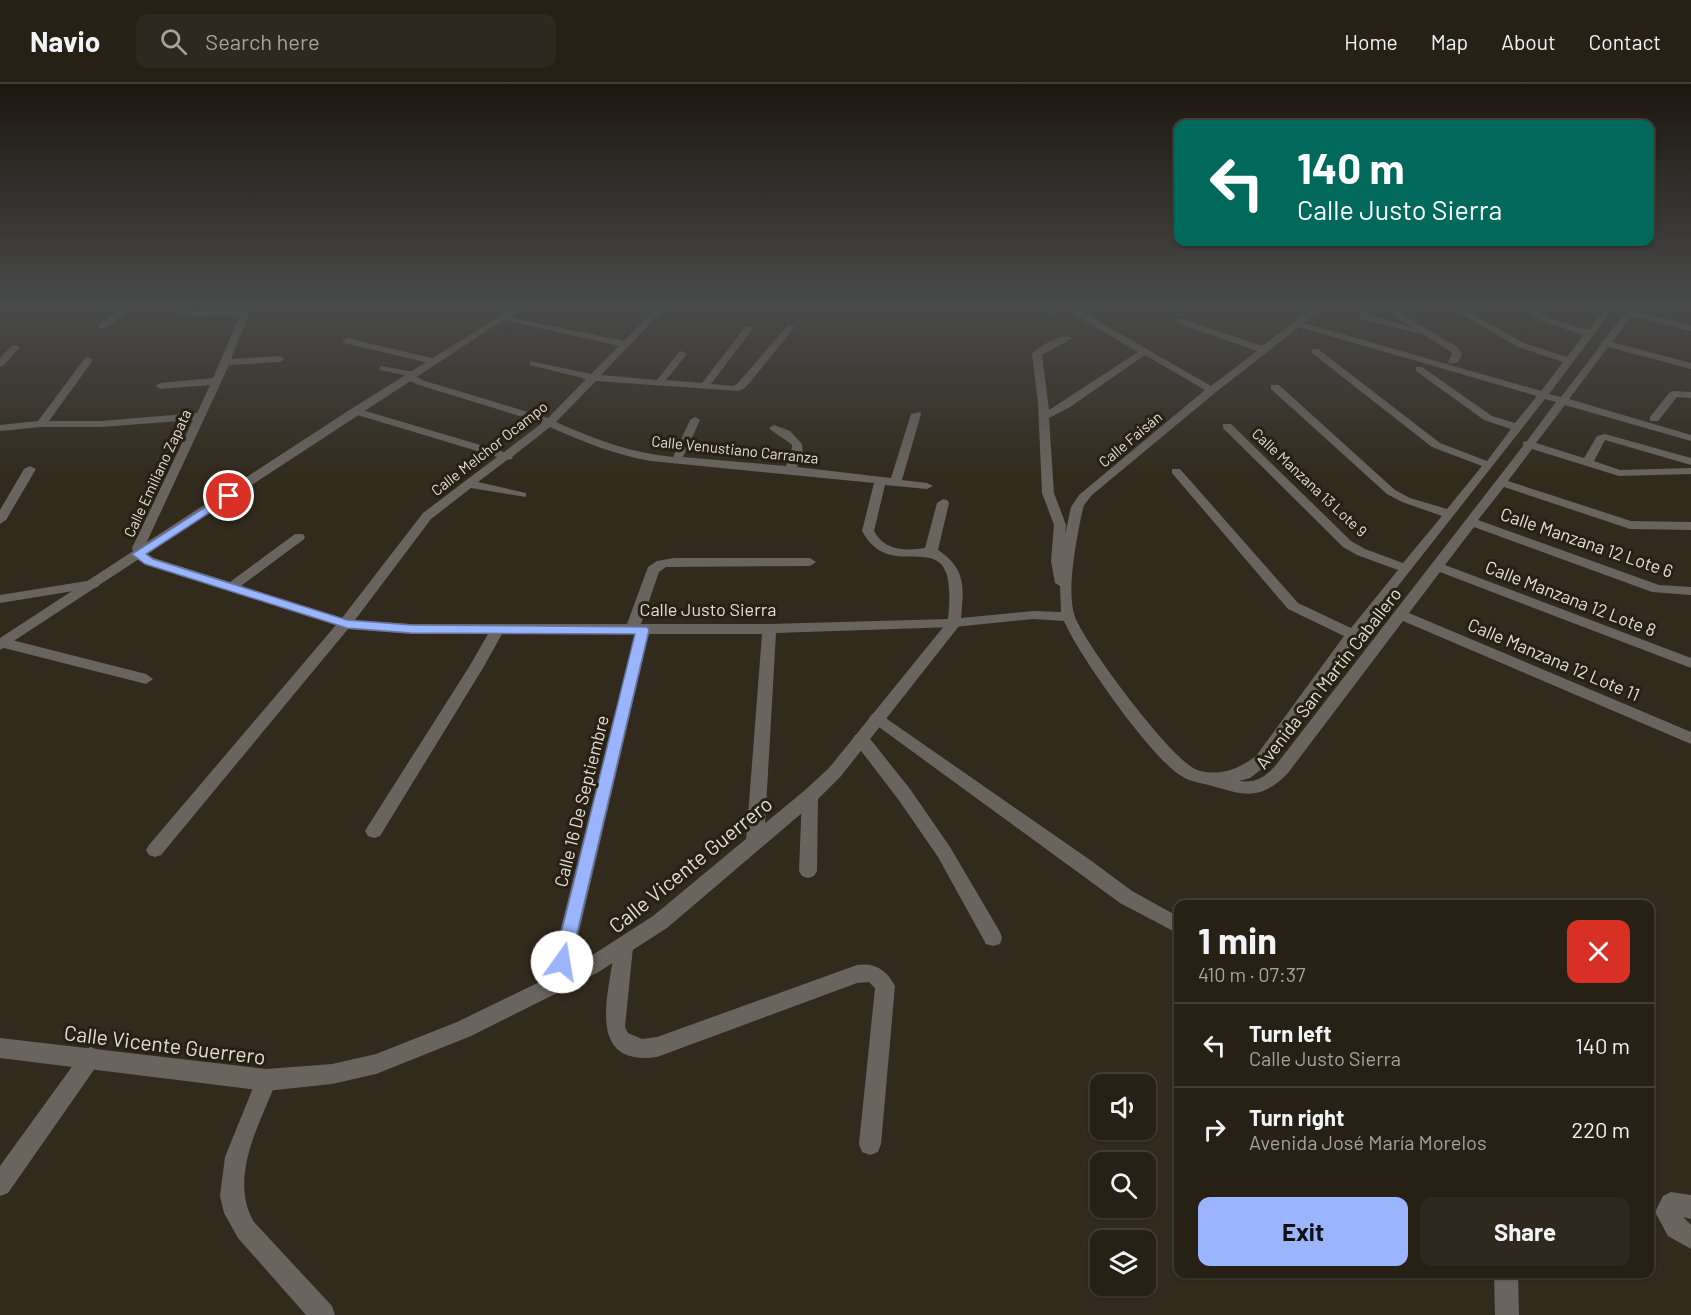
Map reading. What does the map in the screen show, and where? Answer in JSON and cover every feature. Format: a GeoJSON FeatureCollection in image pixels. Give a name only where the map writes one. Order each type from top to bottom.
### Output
{"type":"FeatureCollection","features":[{"type":"Feature","properties":{"kind":"street"},"geometry":{"type":"LineString","coordinates":[[41,424],[85,363]]}},
{"type":"Feature","properties":{"kind":"street","name":"Calle Emiliano Zapata"},"geometry":{"type":"LineString","coordinates":[[138,554],[138,548],[223,363]]}},
{"type":"Feature","properties":{"kind":"street"},"geometry":{"type":"LineString","coordinates":[[2,644],[429,363]]}},
{"type":"Feature","properties":{"kind":"street"},"geometry":{"type":"LineString","coordinates":[[535,363],[595,377],[735,389],[742,385],[760,363]]}},
{"type":"Feature","properties":{"kind":"street","name":"Calle Melchor Ocampo"},"geometry":{"type":"LineString","coordinates":[[155,850],[328,642],[347,624],[411,534],[427,516],[508,457],[550,422],[607,363]]}},
{"type":"Feature","properties":{"kind":"street"},"geometry":{"type":"LineString","coordinates":[[659,382],[674,363]]}},
{"type":"Feature","properties":{"kind":"street"},"geometry":{"type":"LineString","coordinates":[[704,387],[722,363]]}},
{"type":"Feature","properties":{"kind":"street"},"geometry":{"type":"LineString","coordinates":[[1038,363],[1044,416],[1048,493],[1060,525],[1057,561],[1064,597]]}},
{"type":"Feature","properties":{"kind":"street"},"geometry":{"type":"LineString","coordinates":[[1044,416],[1060,410],[1127,363]]}},
{"type":"Feature","properties":{"kind":"street"},"geometry":{"type":"LineString","coordinates":[[1164,363],[1212,390]]}},
{"type":"Feature","properties":{"kind":"street","name":"Calle Faisán"},"geometry":{"type":"LineString","coordinates":[[1068,617],[1064,597],[1077,504],[1247,363]]}},
{"type":"Feature","properties":{"kind":"street"},"geometry":{"type":"LineString","coordinates":[[1331,363],[1436,445],[1452,453],[1489,465]]}},
{"type":"Feature","properties":{"kind":"street"},"geometry":{"type":"LineString","coordinates":[[1446,363],[1691,438]]}},
{"type":"Feature","properties":{"kind":"street"},"geometry":{"type":"LineString","coordinates":[[1457,363],[1544,392]]}},
{"type":"Feature","properties":{"kind":"street","name":"Avenida San Martín Caballero"},"geometry":{"type":"LineString","coordinates":[[1212,779],[1244,774],[1262,760],[1353,634],[1489,465],[1565,363]]}},
{"type":"Feature","properties":{"kind":"street","name":"Avenida San Martín Caballero"},"geometry":{"type":"LineString","coordinates":[[1212,779],[1244,789],[1263,787],[1273,779],[1402,615],[1527,444],[1565,398],[1590,363]]}},
{"type":"Feature","properties":{"kind":"street","name":"Calle Venustiano Carranza"},"geometry":{"type":"LineString","coordinates":[[383,368],[410,375],[422,383],[550,422],[583,438],[629,454],[676,461],[790,470],[927,486]]}},
{"type":"Feature","properties":{"kind":"street"},"geometry":{"type":"LineString","coordinates":[[1419,369],[1488,418],[1516,427]]}},
{"type":"Feature","properties":{"kind":"street"},"geometry":{"type":"LineString","coordinates":[[160,386],[217,381]]}},
{"type":"Feature","properties":{"kind":"street"},"geometry":{"type":"LineString","coordinates":[[1275,387],[1391,492],[1406,500],[1449,514]]}},
{"type":"Feature","properties":{"kind":"street"},"geometry":{"type":"LineString","coordinates":[[1654,420],[1674,394],[1691,395]]}},
{"type":"Feature","properties":{"kind":"street"},"geometry":{"type":"LineString","coordinates":[[1565,398],[1691,430]]}},
{"type":"Feature","properties":{"kind":"street"},"geometry":{"type":"LineString","coordinates":[[355,411],[508,457]]}},
{"type":"Feature","properties":{"kind":"street"},"geometry":{"type":"LineString","coordinates":[[895,484],[916,414]]}},
{"type":"Feature","properties":{"kind":"street"},"geometry":{"type":"LineString","coordinates":[[0,428],[41,424],[101,424],[200,416]]}},
{"type":"Feature","properties":{"kind":"street"},"geometry":{"type":"LineString","coordinates":[[676,461],[695,420]]}},
{"type":"Feature","properties":{"kind":"street","name":"Calle Manzana 13 Lote 9"},"geometry":{"type":"LineString","coordinates":[[1227,426],[1347,544],[1361,552],[1407,569]]}},
{"type":"Feature","properties":{"kind":"street"},"geometry":{"type":"LineString","coordinates":[[774,428],[786,434],[797,444],[797,455],[790,470]]}},
{"type":"Feature","properties":{"kind":"street"},"geometry":{"type":"LineString","coordinates":[[1587,463],[1601,438],[1605,437],[1691,462]]}},
{"type":"Feature","properties":{"kind":"street"},"geometry":{"type":"LineString","coordinates":[[1527,444],[1624,473],[1691,471]]}},
{"type":"Feature","properties":{"kind":"street"},"geometry":{"type":"LineString","coordinates":[[0,520],[30,468]]}},
{"type":"Feature","properties":{"kind":"street"},"geometry":{"type":"LineString","coordinates":[[1176,471],[1293,606],[1353,634]]}},
{"type":"Feature","properties":{"kind":"street"},"geometry":{"type":"LineString","coordinates":[[880,482],[868,531],[871,538],[886,551],[914,554],[931,551],[947,562],[957,575],[954,623]]}},
{"type":"Feature","properties":{"kind":"street"},"geometry":{"type":"LineString","coordinates":[[1501,482],[1629,525],[1691,526]]}},
{"type":"Feature","properties":{"kind":"street"},"geometry":{"type":"LineString","coordinates":[[470,484],[522,495]]}},
{"type":"Feature","properties":{"kind":"street"},"geometry":{"type":"LineString","coordinates":[[931,551],[943,503]]}},
{"type":"Feature","properties":{"kind":"street","name":"Calle Manzana 12 Lote 6"},"geometry":{"type":"LineString","coordinates":[[1472,522],[1657,589],[1691,591]]}},
{"type":"Feature","properties":{"kind":"street"},"geometry":{"type":"LineString","coordinates":[[232,586],[299,537]]}},
{"type":"Feature","properties":{"kind":"street","name":"Calle Justo Sierra"},"geometry":{"type":"LineString","coordinates":[[138,554],[149,561],[347,624],[411,629],[770,629],[954,623],[1033,615],[1068,617]]}},
{"type":"Feature","properties":{"kind":"street","name":"Calle 16 De Septiembre"},"geometry":{"type":"LineString","coordinates":[[557,983],[637,629],[653,570],[662,564],[674,562],[810,562]]}},
{"type":"Feature","properties":{"kind":"street","name":"Calle Manzana 12 Lote 8"},"geometry":{"type":"LineString","coordinates":[[1438,567],[1691,663]]}},
{"type":"Feature","properties":{"kind":"street"},"geometry":{"type":"LineString","coordinates":[[0,599],[93,584]]}},
{"type":"Feature","properties":{"kind":"street","name":"Calle Manzana 12 Lote 11"},"geometry":{"type":"LineString","coordinates":[[1402,615],[1691,738]]}},
{"type":"Feature","properties":{"kind":"street"},"geometry":{"type":"LineString","coordinates":[[1068,617],[1105,676],[1178,765],[1186,771],[1212,779]]}},
{"type":"Feature","properties":{"kind":"street","name":"Calle Vicente Guerrero"},"geometry":{"type":"LineString","coordinates":[[0,1048],[91,1057],[185,1072],[266,1080],[332,1074],[376,1064],[464,1029],[624,947],[660,922],[810,796],[835,772],[954,623]]}},
{"type":"Feature","properties":{"kind":"street"},"geometry":{"type":"LineString","coordinates":[[374,831],[461,693],[497,629]]}},
{"type":"Feature","properties":{"kind":"street"},"geometry":{"type":"LineString","coordinates":[[755,842],[770,629]]}},
{"type":"Feature","properties":{"kind":"street"},"geometry":{"type":"LineString","coordinates":[[2,644],[146,679]]}},
{"type":"Feature","properties":{"kind":"street"},"geometry":{"type":"LineString","coordinates":[[877,718],[1126,897],[1174,923]]}},
{"type":"Feature","properties":{"kind":"street"},"geometry":{"type":"LineString","coordinates":[[861,739],[904,794],[944,852],[993,938]]}},
{"type":"Feature","properties":{"kind":"street"},"geometry":{"type":"LineString","coordinates":[[808,871],[810,796]]}},
{"type":"Feature","properties":{"kind":"street"},"geometry":{"type":"LineString","coordinates":[[624,947],[615,1027],[621,1040],[630,1047],[642,1049],[657,1047],[857,974],[869,972],[879,975],[885,986],[870,1144]]}},
{"type":"Feature","properties":{"kind":"street"},"geometry":{"type":"LineString","coordinates":[[0,1185],[91,1057]]}},
{"type":"Feature","properties":{"kind":"street"},"geometry":{"type":"LineString","coordinates":[[266,1080],[236,1158],[232,1196],[236,1213],[246,1230],[323,1315]]}},
{"type":"Feature","properties":{"kind":"street"},"geometry":{"type":"LineString","coordinates":[[1691,1207],[1671,1204],[1667,1212],[1672,1224],[1684,1235],[1691,1237]]}},
{"type":"Feature","properties":{"kind":"street"},"geometry":{"type":"LineString","coordinates":[[1506,1278],[1507,1315]]}},
{"type":"Feature","properties":{"kind":"route"},"geometry":{"type":"LineString","coordinates":[[229,496],[138,554],[149,561],[347,624],[411,629],[643,630],[562,962]]}}]}
